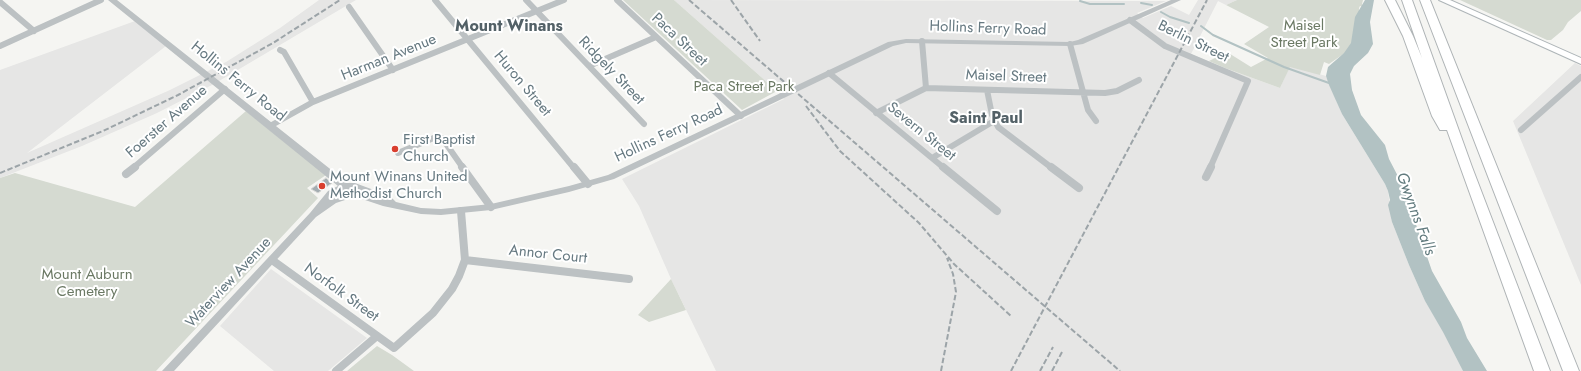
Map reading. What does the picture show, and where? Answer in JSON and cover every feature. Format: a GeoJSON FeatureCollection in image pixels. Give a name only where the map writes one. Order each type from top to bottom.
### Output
{"type":"FeatureCollection","features":[{"type":"Feature","properties":{"kind":"highway"},"geometry":{"type":"LineString","coordinates":[[1390,0],[1408,36],[1438,116],[1466,167]]}},
{"type":"Feature","properties":{"kind":"highway"},"geometry":{"type":"LineString","coordinates":[[1407,0],[1466,167],[1542,371]]}},
{"type":"Feature","properties":{"kind":"highway"},"geometry":{"type":"LineString","coordinates":[[1425,0],[1571,371]]}},
{"type":"Feature","properties":{"kind":"main road"},"geometry":{"type":"LineString","coordinates":[[1443,0],[1581,61]]}},
{"type":"Feature","properties":{"kind":"main road"},"geometry":{"type":"LineString","coordinates":[[1455,0],[1581,56]]}},
{"type":"Feature","properties":{"kind":"street"},"geometry":{"type":"LineString","coordinates":[[0,46],[101,0]]}},
{"type":"Feature","properties":{"kind":"street","name":"Hollins Ferry Road"},"geometry":{"type":"LineString","coordinates":[[112,0],[225,89],[349,192],[384,203],[427,212],[461,211],[490,207],[588,184],[629,169],[890,44],[906,41],[1070,44],[1080,42],[1177,0]]}},
{"type":"Feature","properties":{"kind":"street","name":"Huron Street"},"geometry":{"type":"LineString","coordinates":[[435,0],[588,184]]}},
{"type":"Feature","properties":{"kind":"street","name":"Ridgely Street"},"geometry":{"type":"LineString","coordinates":[[526,0],[644,124]]}},
{"type":"Feature","properties":{"kind":"street","name":"Harman Avenue"},"geometry":{"type":"LineString","coordinates":[[270,126],[313,102],[564,0]]}},
{"type":"Feature","properties":{"kind":"street","name":"Paca Street"},"geometry":{"type":"LineString","coordinates":[[617,0],[741,116]]}},
{"type":"Feature","properties":{"kind":"street"},"geometry":{"type":"LineString","coordinates":[[0,2],[34,31]]}},
{"type":"Feature","properties":{"kind":"street"},"geometry":{"type":"LineString","coordinates":[[349,7],[394,70]]}},
{"type":"Feature","properties":{"kind":"street","name":"Berlin Street"},"geometry":{"type":"LineString","coordinates":[[1130,20],[1165,46],[1248,81],[1206,177]]}},
{"type":"Feature","properties":{"kind":"street"},"geometry":{"type":"LineString","coordinates":[[589,66],[656,37]]}},
{"type":"Feature","properties":{"kind":"street"},"geometry":{"type":"LineString","coordinates":[[922,41],[926,88]]}},
{"type":"Feature","properties":{"kind":"street"},"geometry":{"type":"LineString","coordinates":[[1070,44],[1088,110],[1096,121]]}},
{"type":"Feature","properties":{"kind":"street"},"geometry":{"type":"LineString","coordinates":[[280,50],[284,52],[313,102]]}},
{"type":"Feature","properties":{"kind":"street","name":"Severn Street"},"geometry":{"type":"LineString","coordinates":[[829,74],[997,211]]}},
{"type":"Feature","properties":{"kind":"street"},"geometry":{"type":"LineString","coordinates":[[1521,130],[1581,77]]}},
{"type":"Feature","properties":{"kind":"street","name":"Maisel Street"},"geometry":{"type":"LineString","coordinates":[[876,113],[926,88],[1083,93],[1111,92],[1139,80]]}},
{"type":"Feature","properties":{"kind":"street","name":"Foerster Avenue"},"geometry":{"type":"LineString","coordinates":[[126,174],[225,89]]}},
{"type":"Feature","properties":{"kind":"street"},"geometry":{"type":"LineString","coordinates":[[987,90],[994,121],[1004,132],[1079,188]]}},
{"type":"Feature","properties":{"kind":"street"},"geometry":{"type":"LineString","coordinates":[[932,158],[994,121]]}},
{"type":"Feature","properties":{"kind":"street"},"geometry":{"type":"LineString","coordinates":[[398,153],[439,137],[444,140],[490,207]]}},
{"type":"Feature","properties":{"kind":"street","name":"Waterview Avenue"},"geometry":{"type":"LineString","coordinates":[[167,371],[313,215],[333,200],[349,192]]}},
{"type":"Feature","properties":{"kind":"street"},"geometry":{"type":"LineString","coordinates":[[461,211],[465,260]]}},
{"type":"Feature","properties":{"kind":"street","name":"Norfolk Street"},"geometry":{"type":"LineString","coordinates":[[272,260],[394,348],[423,323],[443,302],[456,282],[465,260]]}},
{"type":"Feature","properties":{"kind":"street","name":"Annor Court"},"geometry":{"type":"LineString","coordinates":[[465,260],[629,279]]}},
{"type":"Feature","properties":{"kind":"street"},"geometry":{"type":"LineString","coordinates":[[336,371],[377,336]]}},
{"type":"Feature","properties":{"kind":"shaded area"},"geometry":{"type":"Polygon","coordinates":[[[319,0],[356,0],[214,84],[157,113],[82,146],[0,178],[0,70],[135,21],[166,46],[27,153],[170,90],[226,62],[280,28],[319,0]]]}},
{"type":"Feature","properties":{"kind":"shaded area"},"geometry":{"type":"Polygon","coordinates":[[[674,0],[1166,1],[1137,13],[1143,18],[1171,6],[1189,15],[1198,0],[1237,0],[1226,5],[1218,1],[1191,54],[1280,88],[1290,66],[1326,76],[1342,114],[1385,184],[1388,191],[1392,222],[1409,265],[1425,301],[1443,331],[1463,371],[716,371],[671,279],[639,206],[622,179],[784,99],[777,91],[674,0]]]}},
{"type":"Feature","properties":{"kind":"shaded area","name":"Gwynns Falls"},"geometry":{"type":"Polygon","coordinates":[[[1365,0],[1374,0],[1370,22],[1373,44],[1368,53],[1354,66],[1350,74],[1352,90],[1361,115],[1385,145],[1389,159],[1402,184],[1432,271],[1461,322],[1467,338],[1487,371],[1463,371],[1425,301],[1409,265],[1392,222],[1388,205],[1390,200],[1385,184],[1342,114],[1326,76],[1328,67],[1344,53],[1351,43],[1355,17],[1365,0]]]}},
{"type":"Feature","properties":{"kind":"shaded area"},"geometry":{"type":"Polygon","coordinates":[[[1575,63],[1581,66],[1581,285],[1513,121],[1575,63]]]}},
{"type":"Feature","properties":{"kind":"shaded area"},"geometry":{"type":"Polygon","coordinates":[[[271,269],[367,338],[328,371],[274,371],[220,326],[271,269]]]}},
{"type":"Feature","properties":{"kind":"green space","name":"Paca Street Park"},"geometry":{"type":"Polygon","coordinates":[[[623,0],[674,0],[777,91],[742,110],[623,0]]]}},
{"type":"Feature","properties":{"kind":"green space","name":"Maisel Street Park"},"geometry":{"type":"Polygon","coordinates":[[[1237,0],[1363,0],[1363,7],[1360,6],[1359,8],[1359,14],[1362,16],[1349,50],[1329,64],[1324,62],[1320,75],[1290,67],[1280,88],[1209,61],[1227,52],[1251,67],[1268,58],[1244,44],[1269,27],[1226,5],[1237,0]]]}},
{"type":"Feature","properties":{"kind":"green space"},"geometry":{"type":"Polygon","coordinates":[[[1460,0],[1581,0],[1581,11],[1568,22],[1563,30],[1551,40],[1547,40],[1460,0]]]}},
{"type":"Feature","properties":{"kind":"green space","name":"Mount Auburn Cemetery"},"geometry":{"type":"Polygon","coordinates":[[[246,111],[326,175],[307,188],[318,198],[156,371],[0,371],[0,178],[15,173],[135,207],[246,111]]]}},
{"type":"Feature","properties":{"kind":"green space"},"geometry":{"type":"Polygon","coordinates":[[[671,279],[686,310],[649,322],[638,315],[671,279]]]}},
{"type":"Feature","properties":{"kind":"green space"},"geometry":{"type":"Polygon","coordinates":[[[377,346],[392,355],[414,371],[347,371],[377,346]]]}},
{"type":"Feature","properties":{"kind":"building","name":"Mount Winans United Methodist Church"},"geometry":{"type":"Polygon","coordinates":[[[326,178],[332,183],[318,193],[311,189],[326,178]]]}},
{"type":"Feature","properties":{"kind":"waterway"},"geometry":{"type":"LineString","coordinates":[[1080,1],[1090,4],[1124,4]]}},
{"type":"Feature","properties":{"kind":"waterway"},"geometry":{"type":"LineString","coordinates":[[1141,3],[1152,5]]}},
{"type":"Feature","properties":{"kind":"waterway"},"geometry":{"type":"LineString","coordinates":[[1161,12],[1170,17],[1189,23]]}},
{"type":"Feature","properties":{"kind":"waterway"},"geometry":{"type":"LineString","coordinates":[[1201,26],[1213,35],[1284,67],[1329,83]]}},
{"type":"Feature","properties":{"kind":"railway"},"geometry":{"type":"LineString","coordinates":[[0,173],[103,131],[178,95],[273,43],[340,0]]}},
{"type":"Feature","properties":{"kind":"railway"},"geometry":{"type":"LineString","coordinates":[[689,0],[1045,307]]}},
{"type":"Feature","properties":{"kind":"railway"},"geometry":{"type":"LineString","coordinates":[[731,0],[760,41]]}},
{"type":"Feature","properties":{"kind":"railway"},"geometry":{"type":"LineString","coordinates":[[1045,307],[1207,0]]}},
{"type":"Feature","properties":{"kind":"railway"},"geometry":{"type":"LineString","coordinates":[[806,106],[840,151],[919,223],[954,264],[1011,316]]}},
{"type":"Feature","properties":{"kind":"railway"},"geometry":{"type":"LineString","coordinates":[[941,371],[956,292],[953,274],[947,258]]}},
{"type":"Feature","properties":{"kind":"railway"},"geometry":{"type":"LineString","coordinates":[[1011,371],[1045,307]]}},
{"type":"Feature","properties":{"kind":"railway"},"geometry":{"type":"LineString","coordinates":[[1045,307],[1120,371]]}},
{"type":"Feature","properties":{"kind":"railway"},"geometry":{"type":"LineString","coordinates":[[1040,371],[1053,347]]}},
{"type":"Feature","properties":{"kind":"railway"},"geometry":{"type":"LineString","coordinates":[[1052,371],[1062,352]]}},
{"type":"Feature","properties":{"kind":"place","name":"First Baptist Church"},"geometry":{"type":"Point","coordinates":[395,149]}},
{"type":"Feature","properties":{"kind":"place","name":"Mount Winans United Methodist Church"},"geometry":{"type":"Point","coordinates":[322,186]}},
{"type":"Feature","properties":{"kind":"district","name":"Mount Winans"},"geometry":{"type":"Point","coordinates":[509,27]}},
{"type":"Feature","properties":{"kind":"district","name":"Saint Paul"},"geometry":{"type":"Point","coordinates":[986,119]}}]}
